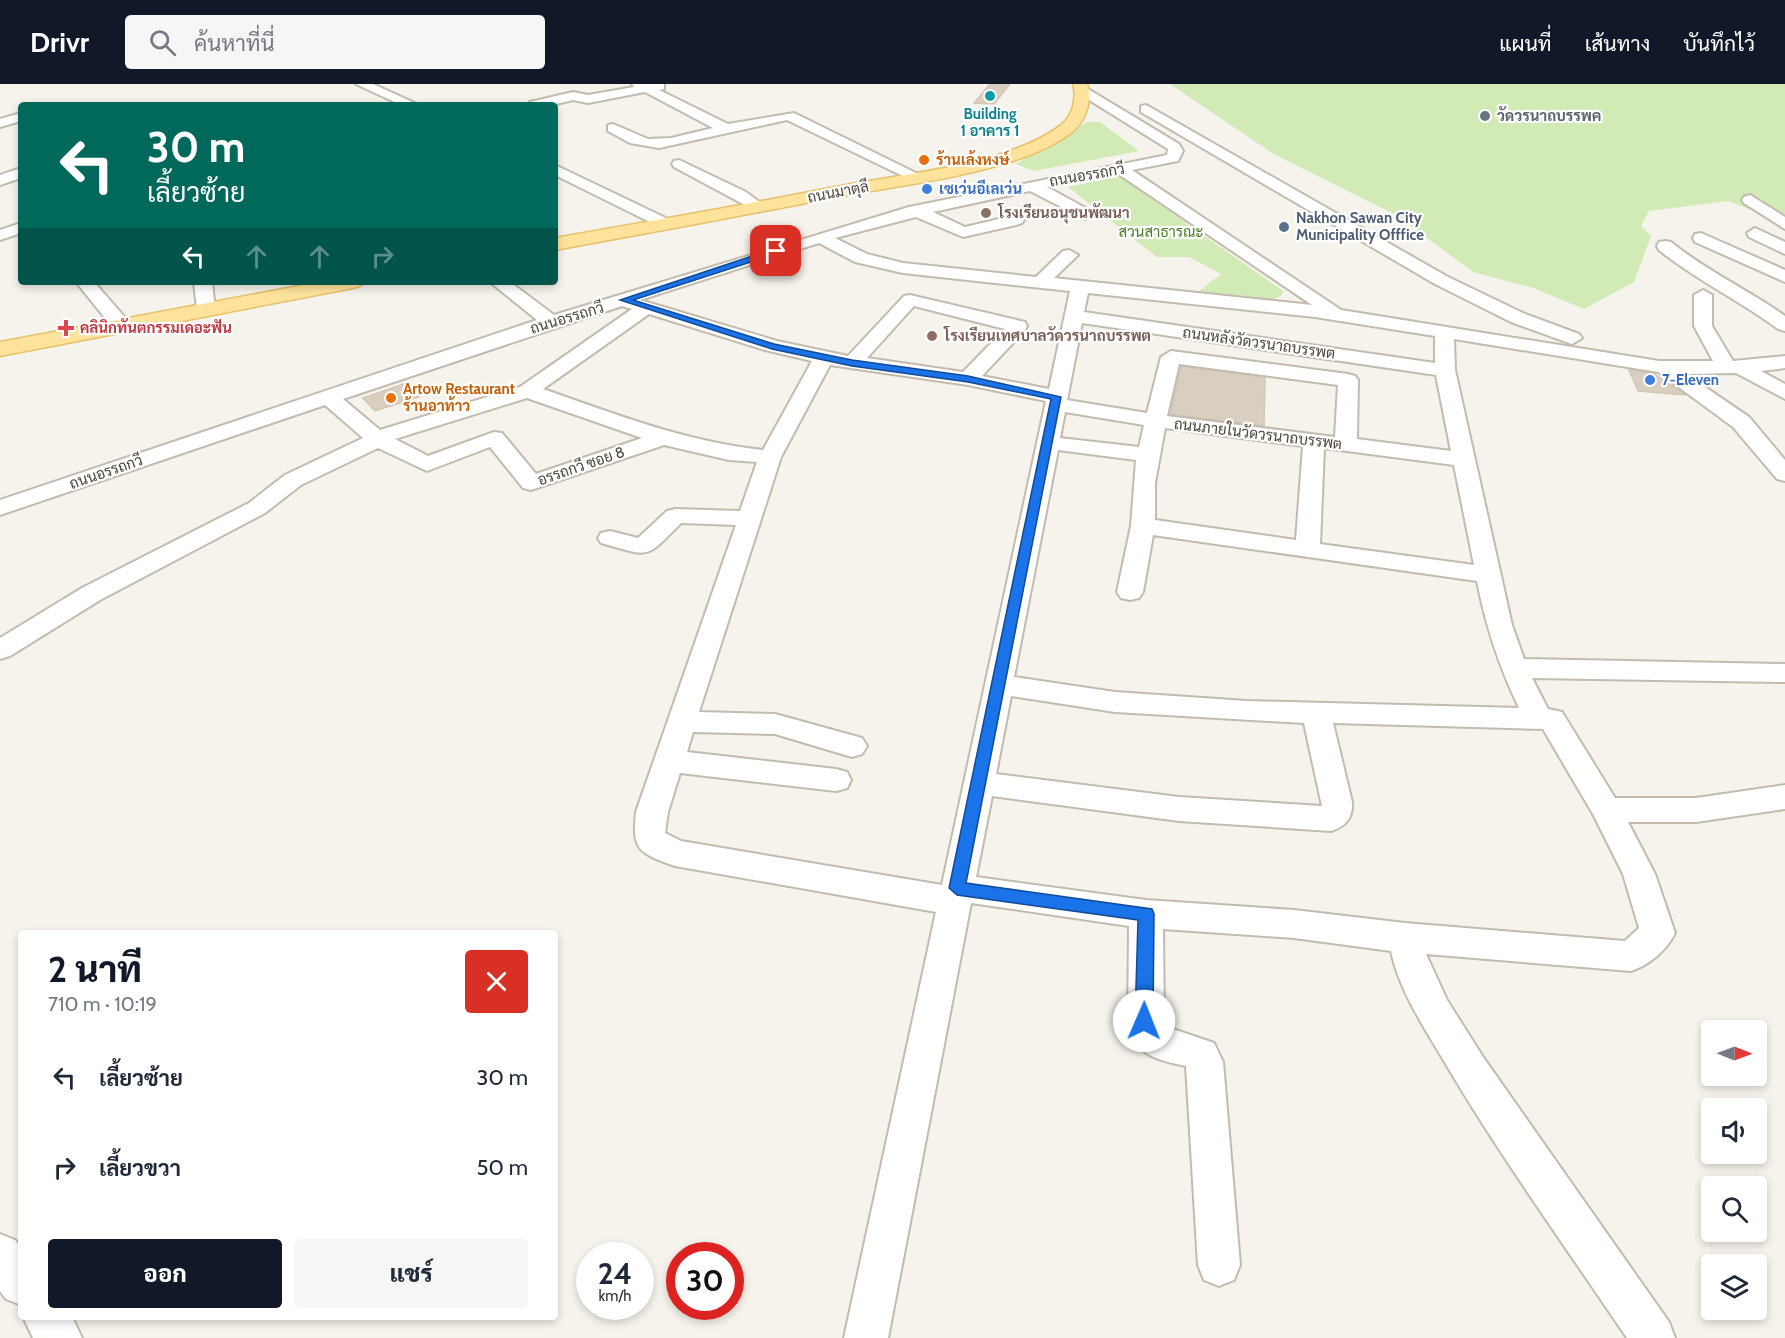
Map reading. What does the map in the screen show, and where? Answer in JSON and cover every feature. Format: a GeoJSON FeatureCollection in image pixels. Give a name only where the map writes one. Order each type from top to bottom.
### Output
{"type":"FeatureCollection","features":[{"type":"Feature","properties":{"kind":"main road","name":"ถนนมาตุลี"},"geometry":{"type":"LineString","coordinates":[[558,243],[934,174],[1039,144],[1068,128],[1082,93]]}},
{"type":"Feature","properties":{"kind":"main road"},"geometry":{"type":"LineString","coordinates":[[0,349],[337,285]]}},
{"type":"Feature","properties":{"kind":"street"},"geometry":{"type":"LineString","coordinates":[[362,84],[405,102]]}},
{"type":"Feature","properties":{"kind":"street"},"geometry":{"type":"LineString","coordinates":[[548,102],[573,96],[588,99],[643,86],[666,84]]}},
{"type":"Feature","properties":{"kind":"street"},"geometry":{"type":"LineString","coordinates":[[1102,84],[1240,161],[1450,287],[1551,339]]}},
{"type":"Feature","properties":{"kind":"street"},"geometry":{"type":"LineString","coordinates":[[643,86],[726,129]]}},
{"type":"Feature","properties":{"kind":"street"},"geometry":{"type":"LineString","coordinates":[[1082,93],[1146,147],[1149,157],[1143,165]]}},
{"type":"Feature","properties":{"kind":"street","name":"ถนนอรรถกวี"},"geometry":{"type":"LineString","coordinates":[[0,508],[551,322],[820,237],[915,210],[968,198],[1169,160],[1176,151],[1082,93]]}},
{"type":"Feature","properties":{"kind":"street"},"geometry":{"type":"LineString","coordinates":[[0,123],[18,111]]}},
{"type":"Feature","properties":{"kind":"street"},"geometry":{"type":"LineString","coordinates":[[613,128],[638,141],[672,141],[789,116],[916,177]]}},
{"type":"Feature","properties":{"kind":"street"},"geometry":{"type":"LineString","coordinates":[[0,161],[18,166]]}},
{"type":"Feature","properties":{"kind":"street"},"geometry":{"type":"LineString","coordinates":[[679,164],[741,195],[758,207]]}},
{"type":"Feature","properties":{"kind":"street"},"geometry":{"type":"LineString","coordinates":[[1120,169],[1338,315]]}},
{"type":"Feature","properties":{"kind":"street"},"geometry":{"type":"LineString","coordinates":[[558,170],[666,224]]}},
{"type":"Feature","properties":{"kind":"street"},"geometry":{"type":"LineString","coordinates":[[0,180],[18,173]]}},
{"type":"Feature","properties":{"kind":"street"},"geometry":{"type":"LineString","coordinates":[[934,174],[968,198]]}},
{"type":"Feature","properties":{"kind":"street"},"geometry":{"type":"LineString","coordinates":[[1031,185],[1084,213]]}},
{"type":"Feature","properties":{"kind":"street"},"geometry":{"type":"LineString","coordinates":[[1750,200],[1785,224]]}},
{"type":"Feature","properties":{"kind":"street"},"geometry":{"type":"LineString","coordinates":[[915,210],[963,232],[1016,220]]}},
{"type":"Feature","properties":{"kind":"street"},"geometry":{"type":"LineString","coordinates":[[0,235],[18,229]]}},
{"type":"Feature","properties":{"kind":"street"},"geometry":{"type":"LineString","coordinates":[[1755,233],[1785,249]]}},
{"type":"Feature","properties":{"kind":"street"},"geometry":{"type":"LineString","coordinates":[[820,237],[861,258],[903,268],[1282,307],[1444,330],[1551,339],[1668,368],[1733,367],[1785,362]]}},
{"type":"Feature","properties":{"kind":"street"},"geometry":{"type":"LineString","coordinates":[[1701,238],[1785,277]]}},
{"type":"Feature","properties":{"kind":"street"},"geometry":{"type":"LineString","coordinates":[[1665,246],[1696,271],[1748,298],[1785,325]]}},
{"type":"Feature","properties":{"kind":"street"},"geometry":{"type":"LineString","coordinates":[[1038,283],[1069,255]]}},
{"type":"Feature","properties":{"kind":"street"},"geometry":{"type":"LineString","coordinates":[[88,285],[121,325]]}},
{"type":"Feature","properties":{"kind":"street"},"geometry":{"type":"LineString","coordinates":[[203,285],[206,309]]}},
{"type":"Feature","properties":{"kind":"street"},"geometry":{"type":"LineString","coordinates":[[503,285],[551,322]]}},
{"type":"Feature","properties":{"kind":"street"},"geometry":{"type":"LineString","coordinates":[[866,1338],[1080,287]]}},
{"type":"Feature","properties":{"kind":"street"},"geometry":{"type":"LineString","coordinates":[[1282,307],[1296,303],[1301,298],[1301,289]]}},
{"type":"Feature","properties":{"kind":"street"},"geometry":{"type":"LineString","coordinates":[[1703,295],[1702,326],[1733,367],[1785,393]]}},
{"type":"Feature","properties":{"kind":"street","name":"ถนนภายในวัดวรนาถบรรพต"},"geometry":{"type":"LineString","coordinates":[[624,300],[772,346],[824,358],[968,379],[1055,401],[1158,421],[1462,459]]}},
{"type":"Feature","properties":{"kind":"street"},"geometry":{"type":"LineString","coordinates":[[852,363],[910,300],[1018,326],[968,379]]}},
{"type":"Feature","properties":{"kind":"street"},"geometry":{"type":"LineString","coordinates":[[0,650],[91,594],[257,508],[293,480],[377,439],[527,391],[647,307]]}},
{"type":"Feature","properties":{"kind":"street","name":"ถนนหลังวัดวรนาถบรรพต"},"geometry":{"type":"LineString","coordinates":[[1073,316],[1445,370]]}},
{"type":"Feature","properties":{"kind":"street"},"geometry":{"type":"LineString","coordinates":[[1444,330],[1445,370],[1462,459],[1499,625],[1513,668],[1538,718]]}},
{"type":"Feature","properties":{"kind":"street"},"geometry":{"type":"LineString","coordinates":[[1130,592],[1143,526],[1141,498],[1171,357],[1348,380],[1346,444]]}},
{"type":"Feature","properties":{"kind":"street"},"geometry":{"type":"LineString","coordinates":[[824,358],[770,457],[684,722],[652,812],[650,839],[675,854],[956,895],[1146,914],[1294,924],[1405,938],[1632,956],[1658,933],[1639,874],[1606,810],[1552,718],[1317,715],[1115,702],[998,684]]}},
{"type":"Feature","properties":{"kind":"street"},"geometry":{"type":"LineString","coordinates":[[1668,368],[1741,422],[1785,474]]}},
{"type":"Feature","properties":{"kind":"street"},"geometry":{"type":"LineString","coordinates":[[527,391],[663,438],[729,453],[770,457]]}},
{"type":"Feature","properties":{"kind":"street","name":"อรรถกวี ซอย 8"},"geometry":{"type":"LineString","coordinates":[[328,397],[377,439],[427,464],[494,438],[531,483],[663,438]]}},
{"type":"Feature","properties":{"kind":"street"},"geometry":{"type":"LineString","coordinates":[[1308,549],[1314,440]]}},
{"type":"Feature","properties":{"kind":"street"},"geometry":{"type":"LineString","coordinates":[[1061,444],[1149,455]]}},
{"type":"Feature","properties":{"kind":"street"},"geometry":{"type":"LineString","coordinates":[[610,538],[643,547],[669,519],[681,514],[749,518]]}},
{"type":"Feature","properties":{"kind":"street"},"geometry":{"type":"LineString","coordinates":[[1143,526],[1488,575]]}},
{"type":"Feature","properties":{"kind":"street"},"geometry":{"type":"LineString","coordinates":[[1513,668],[1785,673]]}},
{"type":"Feature","properties":{"kind":"street"},"geometry":{"type":"LineString","coordinates":[[978,783],[1179,809],[1331,819],[1337,813],[1337,802],[1317,715]]}},
{"type":"Feature","properties":{"kind":"street"},"geometry":{"type":"LineString","coordinates":[[684,722],[775,724],[852,746]]}},
{"type":"Feature","properties":{"kind":"street"},"geometry":{"type":"LineString","coordinates":[[670,761],[836,780]]}},
{"type":"Feature","properties":{"kind":"street"},"geometry":{"type":"LineString","coordinates":[[1606,810],[1696,810],[1785,797]]}},
{"type":"Feature","properties":{"kind":"street"},"geometry":{"type":"LineString","coordinates":[[1146,914],[1146,1032],[1150,1038],[1160,1043],[1194,1051],[1201,1055],[1204,1062],[1219,1265]]}},
{"type":"Feature","properties":{"kind":"street"},"geometry":{"type":"LineString","coordinates":[[1405,938],[1403,947],[1423,992],[1452,1045],[1653,1338]]}},
{"type":"Feature","properties":{"kind":"street"},"geometry":{"type":"LineString","coordinates":[[0,1255],[18,1280]]}},
{"type":"Feature","properties":{"kind":"street"},"geometry":{"type":"LineString","coordinates":[[47,1320],[60,1338]]}},
{"type":"Feature","properties":{"kind":"green space"},"geometry":{"type":"Polygon","coordinates":[[[1170,84],[1785,84],[1785,218],[1777,220],[1728,201],[1649,211],[1641,226],[1651,236],[1634,282],[1584,309],[1533,288],[1473,272],[1396,215],[1272,153],[1170,84]]]}},
{"type":"Feature","properties":{"kind":"green space"},"geometry":{"type":"Polygon","coordinates":[[[1087,122],[1100,122],[1139,151],[1034,171],[1016,164],[1087,122]]]}},
{"type":"Feature","properties":{"kind":"green space","name":"สวนสาธารณะ"},"geometry":{"type":"Polygon","coordinates":[[[1119,176],[1283,291],[1281,296],[1272,300],[1199,291],[1221,274],[1189,257],[1157,257],[1068,187],[1119,176]]]}},
{"type":"Feature","properties":{"kind":"building","name":"Building 1 อาคาร 1"},"geometry":{"type":"Polygon","coordinates":[[[990,84],[1010,84],[994,104],[974,103],[990,84]]]}},
{"type":"Feature","properties":{"kind":"building"},"geometry":{"type":"Polygon","coordinates":[[[1181,366],[1265,378],[1264,426],[1170,414],[1181,366]]]}},
{"type":"Feature","properties":{"kind":"building","name":"7-Eleven"},"geometry":{"type":"Polygon","coordinates":[[[1629,370],[1654,374],[1686,395],[1638,391],[1629,370]]]}},
{"type":"Feature","properties":{"kind":"building","name":"Artow Restaurant ร้านอาท้าว"},"geometry":{"type":"Polygon","coordinates":[[[406,383],[419,397],[375,411],[363,398],[406,383]]]}},
{"type":"Feature","properties":{"kind":"place","name":"Building 1 อาคาร 1"},"geometry":{"type":"Point","coordinates":[990,96]}},
{"type":"Feature","properties":{"kind":"place","name":"วัดวรนาถบรรพค"},"geometry":{"type":"Point","coordinates":[1485,116]}},
{"type":"Feature","properties":{"kind":"place","name":"ร้านเล้งหงษ์"},"geometry":{"type":"Point","coordinates":[924,160]}},
{"type":"Feature","properties":{"kind":"place","name":"เซเว่นอีเลเว่น"},"geometry":{"type":"Point","coordinates":[927,189]}},
{"type":"Feature","properties":{"kind":"place","name":"โรงเรียนอนุชนพัฒนา"},"geometry":{"type":"Point","coordinates":[986,213]}},
{"type":"Feature","properties":{"kind":"place","name":"Nakhon Sawan City Municipality Offfice"},"geometry":{"type":"Point","coordinates":[1284,227]}},
{"type":"Feature","properties":{"kind":"place","name":"คลินิกทันตกรรมเดอะฟัน"},"geometry":{"type":"Point","coordinates":[66,328]}},
{"type":"Feature","properties":{"kind":"place","name":"โรงเรียนเทศบาลวัดวรนาถบรรพต"},"geometry":{"type":"Point","coordinates":[932,336]}},
{"type":"Feature","properties":{"kind":"place","name":"7-Eleven"},"geometry":{"type":"Point","coordinates":[1650,380]}},
{"type":"Feature","properties":{"kind":"place","name":"Artow Restaurant ร้านอาท้าว"},"geometry":{"type":"Point","coordinates":[391,398]}},
{"type":"Feature","properties":{"kind":"route"},"geometry":{"type":"LineString","coordinates":[[776,251],[624,300],[772,346],[806,354],[852,363],[968,379],[1056,397],[957,888],[1146,914],[1144,1021]]}}]}
